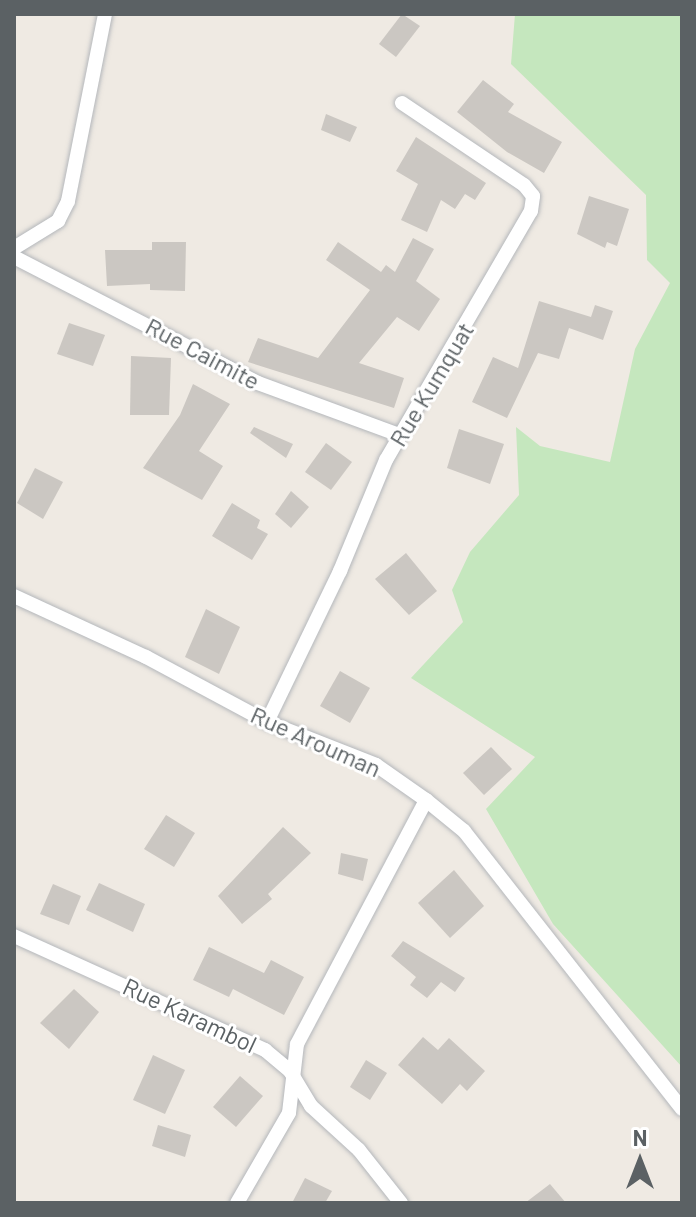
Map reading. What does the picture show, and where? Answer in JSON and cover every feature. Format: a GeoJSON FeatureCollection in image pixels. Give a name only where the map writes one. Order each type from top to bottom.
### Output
{"type":"FeatureCollection","features":[{"type":"Feature","properties":{"kind":"street"},"geometry":{"type":"LineString","coordinates":[[14,248],[58,221],[68,201],[105,14]]}},
{"type":"Feature","properties":{"kind":"street","name":"Rue Kumquat"},"geometry":{"type":"LineString","coordinates":[[267,722],[399,435],[488,290],[531,211],[533,196],[524,185],[402,103]]}},
{"type":"Feature","properties":{"kind":"street","name":"Rue Caimite"},"geometry":{"type":"LineString","coordinates":[[14,257],[258,383],[399,435]]}},
{"type":"Feature","properties":{"kind":"street","name":"Rue Arouman"},"geometry":{"type":"LineString","coordinates":[[14,596],[146,657],[267,722],[376,765],[426,800],[464,831],[682,1109]]}},
{"type":"Feature","properties":{"kind":"street"},"geometry":{"type":"LineString","coordinates":[[237,1203],[289,1113],[290,1071],[297,1044],[426,800]]}},
{"type":"Feature","properties":{"kind":"street","name":"Rue Karambol"},"geometry":{"type":"LineString","coordinates":[[14,936],[265,1050],[290,1071],[311,1106],[359,1150],[401,1203]]}},
{"type":"Feature","properties":{"kind":"green space"},"geometry":{"type":"Polygon","coordinates":[[[515,14],[682,14],[682,1067],[553,924],[486,809],[535,757],[411,678],[463,622],[452,590],[470,552],[519,495],[516,427],[540,446],[610,462],[635,349],[670,283],[647,260],[646,195],[511,64],[515,14]]]}},
{"type":"Feature","properties":{"kind":"building"},"geometry":{"type":"Polygon","coordinates":[[[402,14],[420,26],[396,57],[379,44],[402,14]]]}},
{"type":"Feature","properties":{"kind":"building"},"geometry":{"type":"Polygon","coordinates":[[[483,80],[514,104],[508,112],[562,142],[544,173],[507,152],[457,112],[483,80]]]}},
{"type":"Feature","properties":{"kind":"building"},"geometry":{"type":"Polygon","coordinates":[[[326,114],[357,127],[350,142],[321,130],[326,114]]]}},
{"type":"Feature","properties":{"kind":"building"},"geometry":{"type":"Polygon","coordinates":[[[416,137],[486,183],[475,200],[465,194],[455,209],[441,200],[427,232],[401,220],[418,184],[396,171],[416,137]]]}},
{"type":"Feature","properties":{"kind":"building"},"geometry":{"type":"Polygon","coordinates":[[[589,196],[629,209],[617,246],[607,242],[605,248],[577,234],[589,196]]]}},
{"type":"Feature","properties":{"kind":"building"},"geometry":{"type":"Polygon","coordinates":[[[413,238],[434,249],[416,281],[440,299],[419,331],[397,317],[359,363],[404,378],[394,408],[248,362],[258,338],[318,358],[370,290],[326,260],[338,242],[381,272],[386,265],[395,272],[413,238]]]}},
{"type":"Feature","properties":{"kind":"building"},"geometry":{"type":"Polygon","coordinates":[[[152,242],[186,242],[185,291],[150,290],[150,284],[107,286],[105,250],[152,250],[152,242]]]}},
{"type":"Feature","properties":{"kind":"building"},"geometry":{"type":"Polygon","coordinates":[[[539,301],[591,317],[595,305],[613,311],[603,340],[569,328],[559,359],[538,353],[507,418],[472,402],[493,357],[518,368],[539,301]]]}},
{"type":"Feature","properties":{"kind":"building"},"geometry":{"type":"Polygon","coordinates":[[[69,323],[105,335],[93,366],[57,354],[69,323]]]}},
{"type":"Feature","properties":{"kind":"building"},"geometry":{"type":"Polygon","coordinates":[[[131,356],[171,358],[169,415],[130,415],[131,356]]]}},
{"type":"Feature","properties":{"kind":"building"},"geometry":{"type":"Polygon","coordinates":[[[193,384],[230,404],[199,451],[223,466],[202,500],[143,468],[180,415],[193,384]]]}},
{"type":"Feature","properties":{"kind":"building"},"geometry":{"type":"Polygon","coordinates":[[[254,427],[293,444],[286,458],[250,433],[254,427]]]}},
{"type":"Feature","properties":{"kind":"building"},"geometry":{"type":"Polygon","coordinates":[[[459,429],[504,444],[490,484],[447,468],[459,429]]]}},
{"type":"Feature","properties":{"kind":"building"},"geometry":{"type":"Polygon","coordinates":[[[326,443],[352,462],[331,490],[305,472],[326,443]]]}},
{"type":"Feature","properties":{"kind":"building"},"geometry":{"type":"Polygon","coordinates":[[[35,468],[63,482],[43,519],[17,503],[35,468]]]}},
{"type":"Feature","properties":{"kind":"building"},"geometry":{"type":"Polygon","coordinates":[[[291,491],[309,507],[291,528],[275,514],[291,491]]]}},
{"type":"Feature","properties":{"kind":"building"},"geometry":{"type":"Polygon","coordinates":[[[232,503],[260,520],[257,528],[268,534],[252,560],[212,536],[232,503]]]}},
{"type":"Feature","properties":{"kind":"building"},"geometry":{"type":"Polygon","coordinates":[[[406,553],[437,591],[409,615],[375,579],[406,553]]]}},
{"type":"Feature","properties":{"kind":"building"},"geometry":{"type":"Polygon","coordinates":[[[206,609],[240,627],[219,674],[185,657],[206,609]]]}},
{"type":"Feature","properties":{"kind":"building"},"geometry":{"type":"Polygon","coordinates":[[[340,671],[370,688],[350,723],[320,706],[340,671]]]}},
{"type":"Feature","properties":{"kind":"building"},"geometry":{"type":"Polygon","coordinates":[[[491,747],[512,769],[484,795],[463,773],[491,747]]]}},
{"type":"Feature","properties":{"kind":"building"},"geometry":{"type":"Polygon","coordinates":[[[166,815],[195,833],[174,867],[144,849],[166,815]]]}},
{"type":"Feature","properties":{"kind":"building"},"geometry":{"type":"Polygon","coordinates":[[[283,827],[311,853],[268,894],[272,899],[242,924],[218,896],[283,827]]]}},
{"type":"Feature","properties":{"kind":"building"},"geometry":{"type":"Polygon","coordinates":[[[341,853],[368,859],[363,881],[338,874],[341,853]]]}},
{"type":"Feature","properties":{"kind":"building"},"geometry":{"type":"Polygon","coordinates":[[[454,870],[484,906],[450,938],[418,903],[454,870]]]}},
{"type":"Feature","properties":{"kind":"building"},"geometry":{"type":"Polygon","coordinates":[[[99,883],[145,904],[133,932],[86,910],[99,883]]]}},
{"type":"Feature","properties":{"kind":"building"},"geometry":{"type":"Polygon","coordinates":[[[53,884],[81,896],[69,925],[40,914],[53,884]]]}},
{"type":"Feature","properties":{"kind":"building"},"geometry":{"type":"Polygon","coordinates":[[[403,941],[465,978],[455,992],[441,982],[427,998],[410,985],[416,977],[391,956],[403,941]]]}},
{"type":"Feature","properties":{"kind":"building"},"geometry":{"type":"Polygon","coordinates":[[[209,947],[264,973],[271,960],[304,977],[284,1015],[233,989],[229,997],[193,980],[209,947]]]}},
{"type":"Feature","properties":{"kind":"building"},"geometry":{"type":"Polygon","coordinates":[[[74,989],[99,1012],[69,1049],[40,1023],[74,989]]]}},
{"type":"Feature","properties":{"kind":"building"},"geometry":{"type":"Polygon","coordinates":[[[423,1037],[438,1050],[449,1038],[485,1071],[467,1091],[460,1084],[442,1104],[398,1065],[423,1037]]]}},
{"type":"Feature","properties":{"kind":"building"},"geometry":{"type":"Polygon","coordinates":[[[153,1055],[185,1070],[165,1114],[133,1100],[153,1055]]]}},
{"type":"Feature","properties":{"kind":"building"},"geometry":{"type":"Polygon","coordinates":[[[366,1060],[387,1073],[370,1100],[350,1087],[366,1060]]]}},
{"type":"Feature","properties":{"kind":"building"},"geometry":{"type":"Polygon","coordinates":[[[240,1076],[263,1096],[236,1127],[213,1107],[240,1076]]]}},
{"type":"Feature","properties":{"kind":"building"},"geometry":{"type":"Polygon","coordinates":[[[158,1125],[191,1135],[185,1157],[152,1146],[158,1125]]]}},
{"type":"Feature","properties":{"kind":"building"},"geometry":{"type":"Polygon","coordinates":[[[305,1178],[332,1191],[325,1203],[292,1203],[305,1178]]]}},
{"type":"Feature","properties":{"kind":"building"},"geometry":{"type":"Polygon","coordinates":[[[550,1184],[566,1203],[525,1203],[550,1184]]]}}]}
